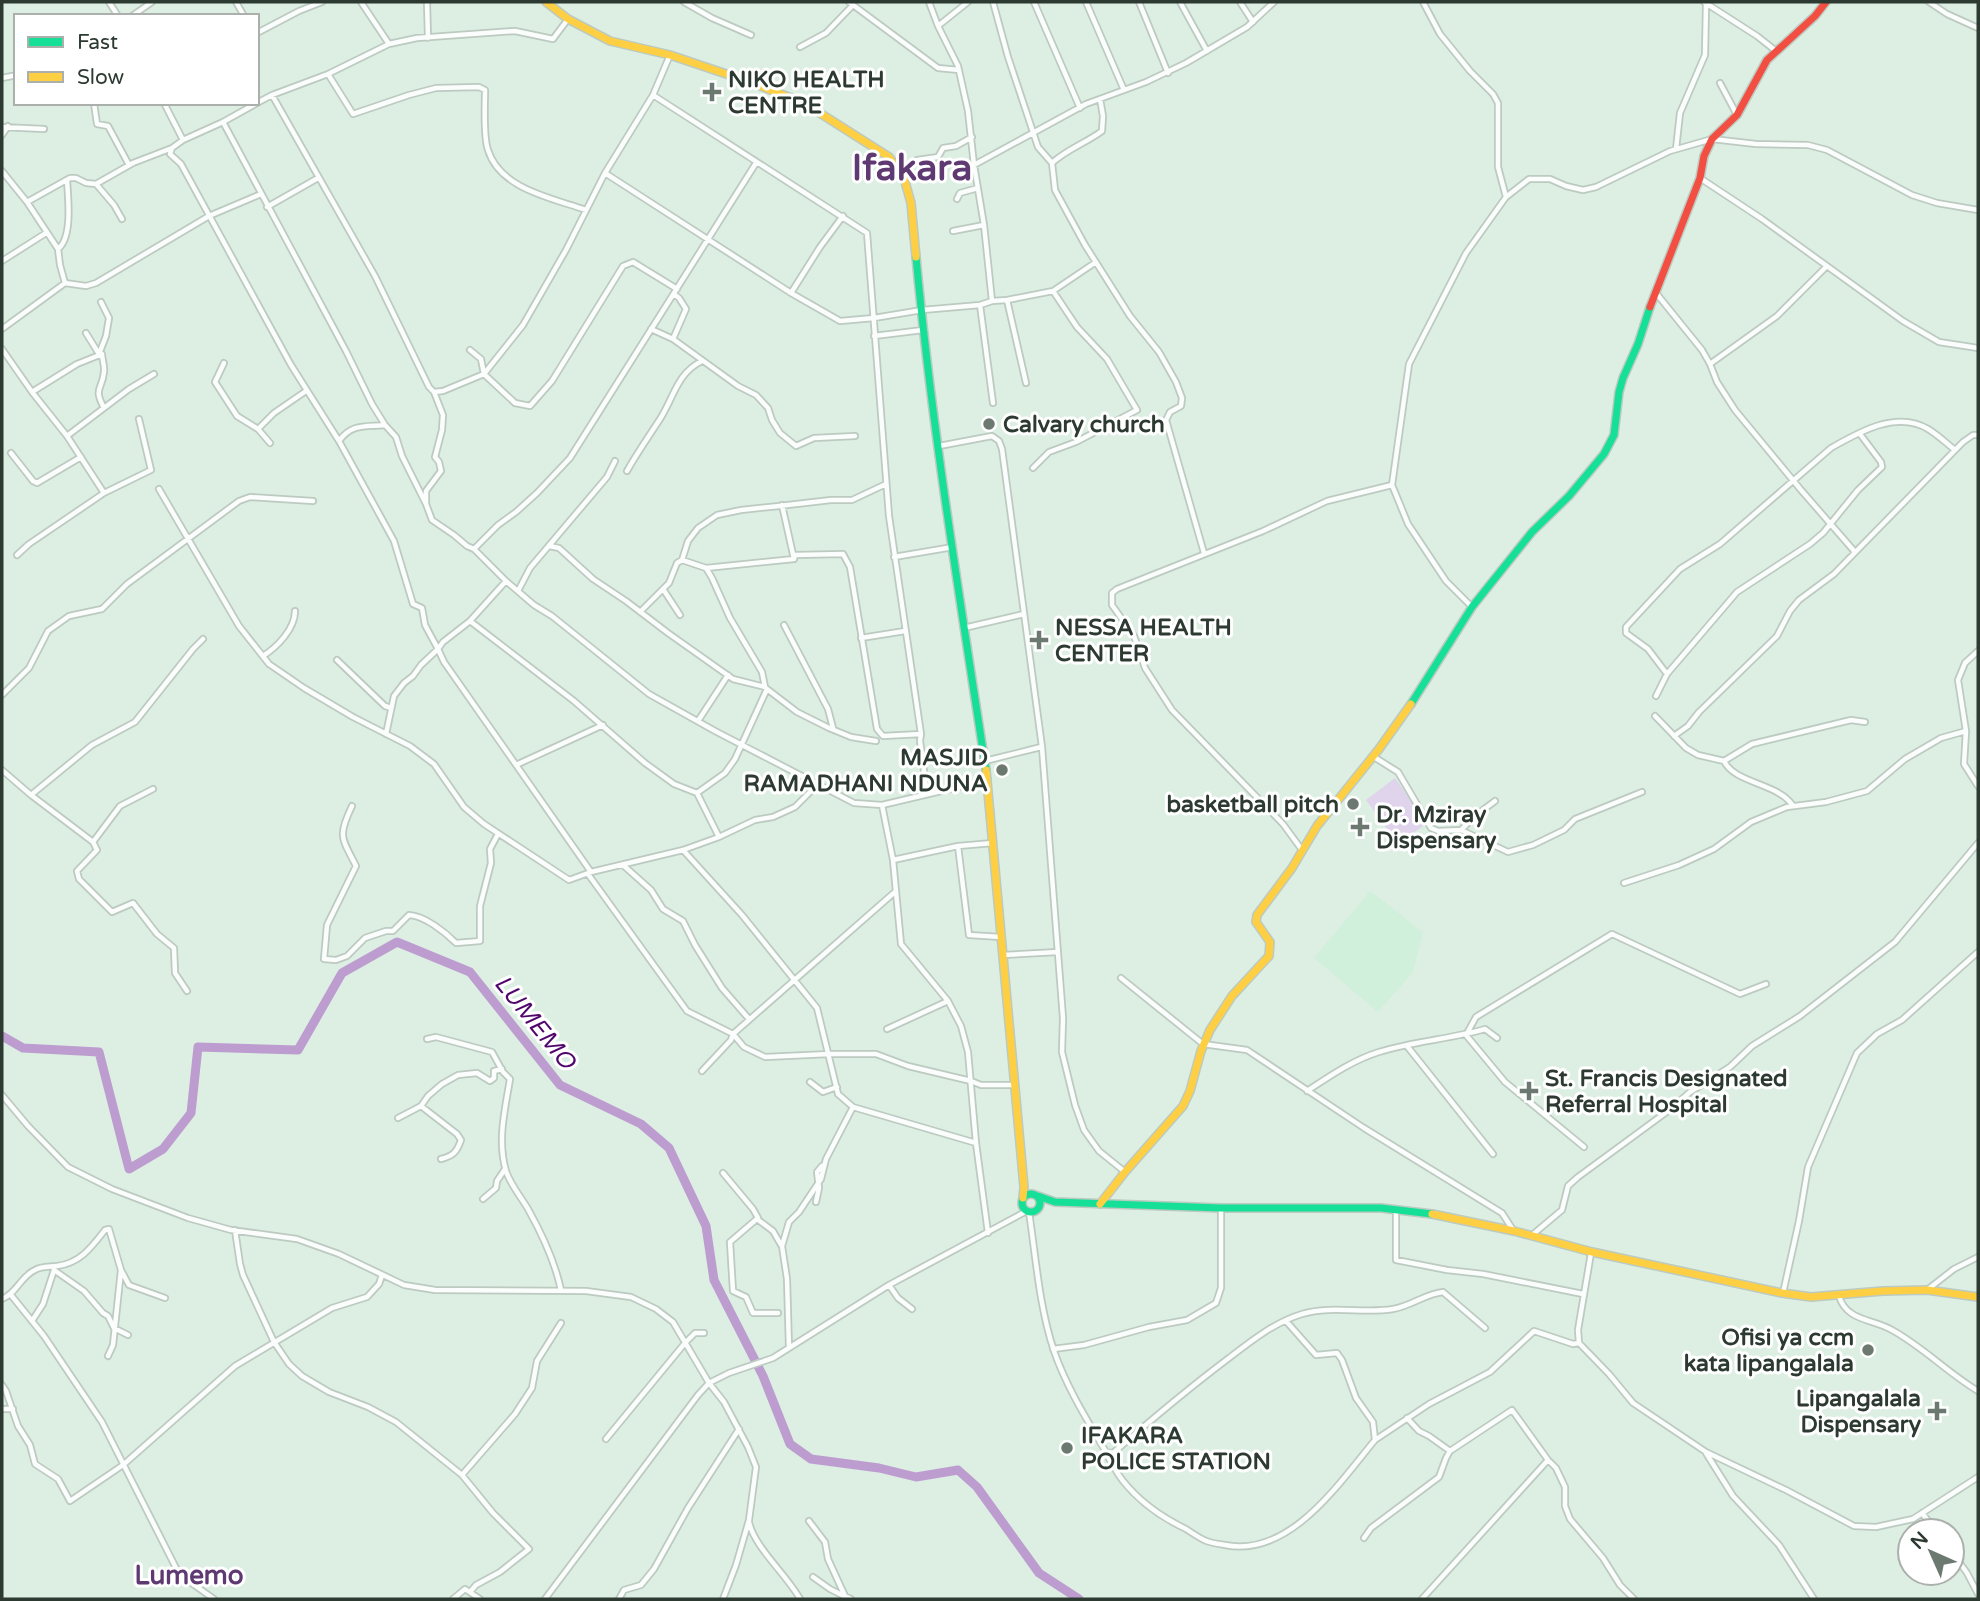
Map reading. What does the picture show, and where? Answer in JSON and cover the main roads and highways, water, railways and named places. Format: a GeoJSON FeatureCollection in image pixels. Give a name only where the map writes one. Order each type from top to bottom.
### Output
{"type":"FeatureCollection","features":[{"type":"Feature","properties":{"kind":"main road"},"geometry":{"type":"LineString","coordinates":[[546,2],[568,19],[610,41],[670,55],[804,103],[889,157],[904,178],[911,203],[923,330],[988,780],[1023,1181],[1022,1205],[1027,1211],[1055,1202]]}},
{"type":"Feature","properties":{"kind":"main road"},"geometry":{"type":"LineString","coordinates":[[1100,1205],[1183,1106],[1210,1029],[1226,1003],[1269,956],[1271,942],[1255,919],[1292,868],[1317,826],[1414,700],[1472,607],[1532,532],[1569,496],[1611,444],[1623,378],[1700,178],[1704,156],[1712,139],[1737,115],[1762,67],[1826,2]]}},
{"type":"Feature","properties":{"kind":"main road"},"geometry":{"type":"LineString","coordinates":[[1023,1181],[1041,1203],[1038,1209]]}},
{"type":"Feature","properties":{"kind":"main road"},"geometry":{"type":"LineString","coordinates":[[1023,1198],[1029,1194],[1055,1202],[1100,1205],[1396,1210],[1514,1231],[1592,1252],[1782,1293],[1811,1297],[1927,1290],[1978,1297]]}},
{"type":"Feature","properties":{"kind":"waterway","name":"LUMEMO"},"geometry":{"type":"LineString","coordinates":[[2,1036],[23,1048],[99,1052],[129,1169],[163,1149],[191,1113],[198,1047],[298,1050],[342,973],[397,942],[470,972],[560,1085],[641,1124],[669,1148],[706,1226],[714,1280],[763,1376],[790,1444],[811,1459],[879,1468],[916,1477],[958,1470],[977,1487],[1039,1573],[1079,1599]]}},
{"type":"Feature","properties":{"kind":"place","name":"NIKO HEALTH CENTRE"},"geometry":{"type":"Point","coordinates":[712,92]}},
{"type":"Feature","properties":{"kind":"place","name":"Calvary church"},"geometry":{"type":"Point","coordinates":[989,424]}},
{"type":"Feature","properties":{"kind":"place","name":"NESSA HEALTH CENTER"},"geometry":{"type":"Point","coordinates":[1039,640]}},
{"type":"Feature","properties":{"kind":"place","name":"MASJID RAMADHANI NDUNA"},"geometry":{"type":"Point","coordinates":[1002,770]}},
{"type":"Feature","properties":{"kind":"place","name":"basketball pitch"},"geometry":{"type":"Point","coordinates":[1353,804]}},
{"type":"Feature","properties":{"kind":"place","name":"Dr. Mziray Dispensary"},"geometry":{"type":"Point","coordinates":[1360,827]}},
{"type":"Feature","properties":{"kind":"place","name":"St. Francis Designated Referral Hospital"},"geometry":{"type":"Point","coordinates":[1529,1091]}},
{"type":"Feature","properties":{"kind":"place","name":"Ofisi ya ccm kata lipangalala"},"geometry":{"type":"Point","coordinates":[1868,1350]}},
{"type":"Feature","properties":{"kind":"place","name":"Lipangalala Dispensary"},"geometry":{"type":"Point","coordinates":[1937,1411]}},
{"type":"Feature","properties":{"kind":"place","name":"IFAKARA POLICE STATION"},"geometry":{"type":"Point","coordinates":[1067,1448]}},
{"type":"Feature","properties":{"kind":"district","name":"Ifakara"},"geometry":{"type":"Point","coordinates":[912,167]}},
{"type":"Feature","properties":{"kind":"district","name":"Lumemo"},"geometry":{"type":"Point","coordinates":[189,1575]}}]}
